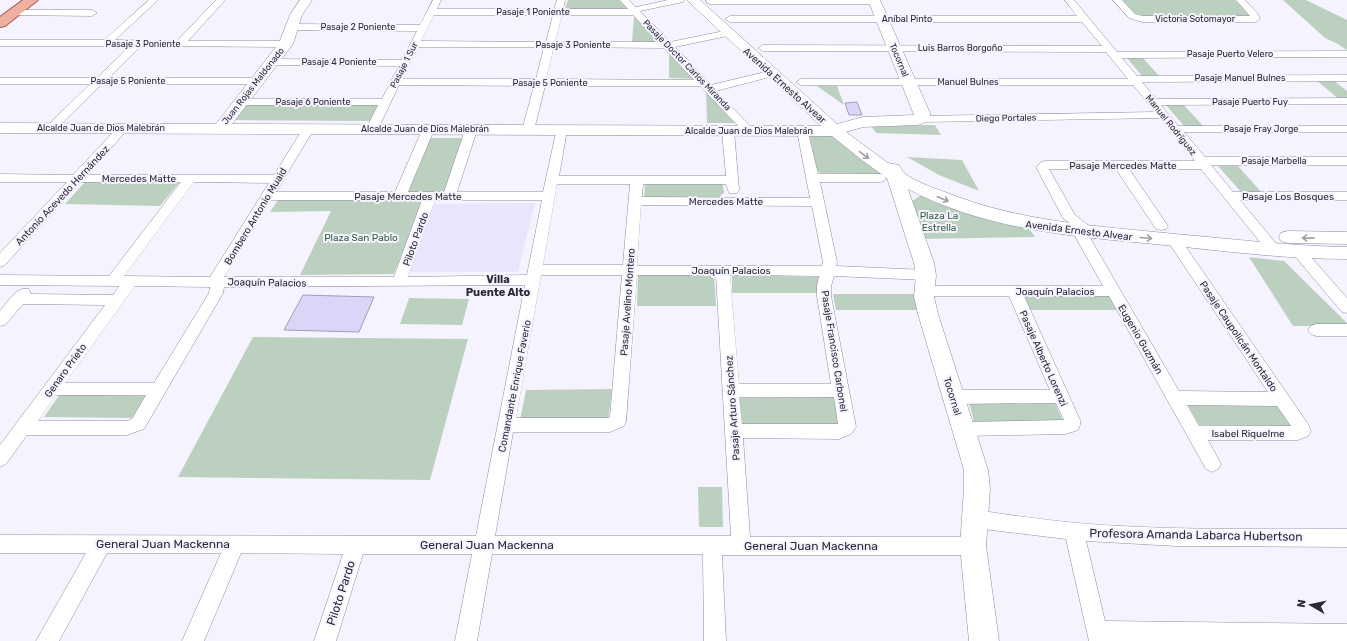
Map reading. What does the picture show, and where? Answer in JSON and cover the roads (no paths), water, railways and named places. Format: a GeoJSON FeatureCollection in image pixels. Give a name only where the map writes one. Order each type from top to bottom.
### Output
{"type":"FeatureCollection","features":[{"type":"Feature","properties":{"kind":"main road"},"geometry":{"type":"LineString","coordinates":[[0,23],[6,15],[31,0]]}},
{"type":"Feature","properties":{"kind":"street"},"geometry":{"type":"LineString","coordinates":[[107,43],[154,0]]}},
{"type":"Feature","properties":{"kind":"street"},"geometry":{"type":"LineString","coordinates":[[179,44],[221,0]]}},
{"type":"Feature","properties":{"kind":"street","name":"Juan Rojas Maldonado"},"geometry":{"type":"LineString","coordinates":[[220,129],[286,44],[296,15],[306,0]]}},
{"type":"Feature","properties":{"kind":"street","name":"Pasaje 1 Sur"},"geometry":{"type":"LineString","coordinates":[[372,129],[438,0]]}},
{"type":"Feature","properties":{"kind":"street"},"geometry":{"type":"LineString","coordinates":[[528,130],[561,0]]}},
{"type":"Feature","properties":{"kind":"street","name":"Pasaje Doctor Carlos Miranda"},"geometry":{"type":"LineString","coordinates":[[624,0],[749,131]]}},
{"type":"Feature","properties":{"kind":"street","name":"Pasaje 1 Poniente"},"geometry":{"type":"LineString","coordinates":[[431,12],[634,11],[680,0]]}},
{"type":"Feature","properties":{"kind":"street","name":"Avenida Ernesto Alvear"},"geometry":{"type":"LineString","coordinates":[[692,0],[763,48],[828,106]]}},
{"type":"Feature","properties":{"kind":"street","name":"Manuel Rodríguez"},"geometry":{"type":"LineString","coordinates":[[1069,0],[1268,243]]}},
{"type":"Feature","properties":{"kind":"street","name":"Victoria Sotomayor"},"geometry":{"type":"LineString","coordinates":[[1117,0],[1132,16],[1142,19],[1255,18],[1255,16],[1240,0]]}},
{"type":"Feature","properties":{"kind":"street"},"geometry":{"type":"LineString","coordinates":[[709,1],[874,1]]}},
{"type":"Feature","properties":{"kind":"street","name":"Avenida Ernesto Alvear"},"geometry":{"type":"LineString","coordinates":[[709,1],[773,73],[841,124],[890,156],[933,180],[978,199],[1074,224],[1174,240],[1268,243],[1292,238],[1347,238]]}},
{"type":"Feature","properties":{"kind":"street","name":"Tocornal"},"geometry":{"type":"LineString","coordinates":[[874,1],[922,113],[921,119]]}},
{"type":"Feature","properties":{"kind":"street"},"geometry":{"type":"LineString","coordinates":[[6,15],[92,13]]}},
{"type":"Feature","properties":{"kind":"street","name":"Aníbal Pinto"},"geometry":{"type":"LineString","coordinates":[[730,26],[882,19],[1085,19]]}},
{"type":"Feature","properties":{"kind":"street","name":"Pasaje 3 Poniente"},"geometry":{"type":"LineString","coordinates":[[415,44],[668,45],[681,44],[730,26]]}},
{"type":"Feature","properties":{"kind":"street","name":"Pasaje 2 Poniente"},"geometry":{"type":"LineString","coordinates":[[293,27],[423,28]]}},
{"type":"Feature","properties":{"kind":"street","name":"Pasaje 3 Poniente"},"geometry":{"type":"LineString","coordinates":[[0,43],[286,44]]}},
{"type":"Feature","properties":{"kind":"street"},"geometry":{"type":"LineString","coordinates":[[52,128],[139,44]]}},
{"type":"Feature","properties":{"kind":"street","name":"Luis Barros Borgoño"},"geometry":{"type":"LineString","coordinates":[[763,48],[894,48],[1111,52]]}},
{"type":"Feature","properties":{"kind":"street","name":"Pasaje Puerto Velero"},"geometry":{"type":"LineString","coordinates":[[1111,52],[1347,54]]}},
{"type":"Feature","properties":{"kind":"street"},"geometry":{"type":"LineString","coordinates":[[1307,54],[1347,87]]}},
{"type":"Feature","properties":{"kind":"street","name":"Pasaje 4 Poniente"},"geometry":{"type":"LineString","coordinates":[[272,62],[405,63]]}},
{"type":"Feature","properties":{"kind":"street","name":"Pasaje 5 Poniente"},"geometry":{"type":"LineString","coordinates":[[396,82],[707,86],[773,73]]}},
{"type":"Feature","properties":{"kind":"street","name":"Pasaje Manuel Bulnes"},"geometry":{"type":"LineString","coordinates":[[1134,80],[1347,78]]}},
{"type":"Feature","properties":{"kind":"street","name":"Manuel Bulnes"},"geometry":{"type":"LineString","coordinates":[[801,82],[1134,80]]}},
{"type":"Feature","properties":{"kind":"street","name":"Pasaje 5 Poniente"},"geometry":{"type":"LineString","coordinates":[[0,81],[257,81]]}},
{"type":"Feature","properties":{"kind":"street","name":"Pasaje Puerto Fuy"},"geometry":{"type":"LineString","coordinates":[[1153,102],[1347,101]]}},
{"type":"Feature","properties":{"kind":"street","name":"Pasaje 6 Poniente"},"geometry":{"type":"LineString","coordinates":[[241,102],[385,102]]}},
{"type":"Feature","properties":{"kind":"street","name":"Diego Portales"},"geometry":{"type":"LineString","coordinates":[[841,124],[863,122],[912,122],[921,119],[1163,115]]}},
{"type":"Feature","properties":{"kind":"street","name":"Avenida Ernesto Alvear"},"geometry":{"type":"LineString","coordinates":[[841,124],[865,156],[888,177],[912,194],[964,207],[1006,220],[1045,227],[1074,224],[1161,226],[1268,243],[1299,252],[1347,254]]}},
{"type":"Feature","properties":{"kind":"street","name":"Alcalde Juan de Dios Malebrán"},"geometry":{"type":"LineString","coordinates":[[0,128],[803,131],[841,124]]}},
{"type":"Feature","properties":{"kind":"street","name":"Antonio Acevedo Hernández"},"geometry":{"type":"LineString","coordinates":[[0,262],[124,128]]}},
{"type":"Feature","properties":{"kind":"street","name":"Bombero Antonio Muaid"},"geometry":{"type":"LineString","coordinates":[[23,428],[127,428],[134,426],[140,421],[216,293],[217,287],[215,281],[308,129]]}},
{"type":"Feature","properties":{"kind":"street","name":"Pasaje Fray Jorge"},"geometry":{"type":"LineString","coordinates":[[1174,129],[1347,129]]}},
{"type":"Feature","properties":{"kind":"street"},"geometry":{"type":"LineString","coordinates":[[400,196],[428,130]]}},
{"type":"Feature","properties":{"kind":"street"},"geometry":{"type":"LineString","coordinates":[[449,196],[471,130]]}},
{"type":"Feature","properties":{"kind":"street","name":"Comandante Enrique Faverio"},"geometry":{"type":"LineString","coordinates":[[466,641],[561,130]]}},
{"type":"Feature","properties":{"kind":"street"},"geometry":{"type":"LineString","coordinates":[[728,131],[733,201]]}},
{"type":"Feature","properties":{"kind":"street","name":"Pasaje Francisco Carbonel"},"geometry":{"type":"LineString","coordinates":[[734,431],[839,432],[845,429],[846,424],[841,391],[824,296],[824,286],[829,271],[830,262],[803,131]]}},
{"type":"Feature","properties":{"kind":"street"},"geometry":{"type":"LineString","coordinates":[[813,178],[888,177],[890,156]]}},
{"type":"Feature","properties":{"kind":"street","name":"Pasaje Marbella"},"geometry":{"type":"LineString","coordinates":[[1203,163],[1347,161]]}},
{"type":"Feature","properties":{"kind":"street","name":"Pasaje Mercedes Matte"},"geometry":{"type":"LineString","coordinates":[[1042,166],[1203,163]]}},
{"type":"Feature","properties":{"kind":"street"},"geometry":{"type":"LineString","coordinates":[[1120,165],[1161,226]]}},
{"type":"Feature","properties":{"kind":"street","name":"Eugenio Guzmán"},"geometry":{"type":"LineString","coordinates":[[1042,166],[1212,464]]}},
{"type":"Feature","properties":{"kind":"street","name":"Mercedes Matte"},"geometry":{"type":"LineString","coordinates":[[0,178],[277,179]]}},
{"type":"Feature","properties":{"kind":"street"},"geometry":{"type":"LineString","coordinates":[[113,281],[190,179]]}},
{"type":"Feature","properties":{"kind":"street"},"geometry":{"type":"LineString","coordinates":[[552,180],[732,180]]}},
{"type":"Feature","properties":{"kind":"street","name":"Pasaje Avelino Montero"},"geometry":{"type":"LineString","coordinates":[[506,425],[610,425],[616,423],[619,419],[637,180]]}},
{"type":"Feature","properties":{"kind":"street","name":"Tocornal"},"geometry":{"type":"LineString","coordinates":[[912,194],[924,263],[928,314],[964,429],[977,480],[978,491],[974,519],[973,546],[984,641]]}},
{"type":"Feature","properties":{"kind":"street","name":"Pasaje Mercedes Matte"},"geometry":{"type":"LineString","coordinates":[[267,196],[549,196]]}},
{"type":"Feature","properties":{"kind":"street","name":"Piloto Pardo"},"geometry":{"type":"LineString","coordinates":[[399,282],[430,196]]}},
{"type":"Feature","properties":{"kind":"street","name":"Pasaje Los Bosques"},"geometry":{"type":"LineString","coordinates":[[1230,196],[1347,196]]}},
{"type":"Feature","properties":{"kind":"street","name":"Mercedes Matte"},"geometry":{"type":"LineString","coordinates":[[635,201],[818,202]]}},
{"type":"Feature","properties":{"kind":"street","name":"Pasaje Caupolicán Montaldo"},"geometry":{"type":"LineString","coordinates":[[1174,240],[1301,427],[1302,431]]}},
{"type":"Feature","properties":{"kind":"street"},"geometry":{"type":"LineString","coordinates":[[1299,252],[1347,308]]}},
{"type":"Feature","properties":{"kind":"street","name":"Joaquín Palacios"},"geometry":{"type":"LineString","coordinates":[[0,280],[215,281],[290,283],[399,282],[630,270],[829,271],[925,283],[1014,291],[1114,291]]}},
{"type":"Feature","properties":{"kind":"street","name":"Pasaje Arturo Sánchez"},"geometry":{"type":"LineString","coordinates":[[723,270],[741,546]]}},
{"type":"Feature","properties":{"kind":"street"},"geometry":{"type":"LineString","coordinates":[[0,321],[35,280]]}},
{"type":"Feature","properties":{"kind":"street","name":"Genaro Prieto"},"geometry":{"type":"LineString","coordinates":[[0,460],[131,281]]}},
{"type":"Feature","properties":{"kind":"street","name":"Pasaje Alberto Lorenzi"},"geometry":{"type":"LineString","coordinates":[[964,429],[1066,428],[1072,425],[1072,420],[1014,291]]}},
{"type":"Feature","properties":{"kind":"street"},"geometry":{"type":"LineString","coordinates":[[18,299],[117,300]]}},
{"type":"Feature","properties":{"kind":"street"},"geometry":{"type":"LineString","coordinates":[[1316,330],[1347,330]]}},
{"type":"Feature","properties":{"kind":"street"},"geometry":{"type":"LineString","coordinates":[[52,389],[158,390]]}},
{"type":"Feature","properties":{"kind":"street"},"geometry":{"type":"LineString","coordinates":[[731,390],[841,391]]}},
{"type":"Feature","properties":{"kind":"street"},"geometry":{"type":"LineString","coordinates":[[954,397],[1061,396]]}},
{"type":"Feature","properties":{"kind":"street"},"geometry":{"type":"LineString","coordinates":[[1175,398],[1281,399]]}},
{"type":"Feature","properties":{"kind":"street","name":"Isabel Riquelme"},"geometry":{"type":"LineString","coordinates":[[1194,433],[1298,433],[1302,431]]}},
{"type":"Feature","properties":{"kind":"street","name":"Profesora Amanda Labarca Hubertson"},"geometry":{"type":"LineString","coordinates":[[974,519],[1074,532],[1148,536],[1347,538]]}},
{"type":"Feature","properties":{"kind":"street"},"geometry":{"type":"LineString","coordinates":[[1074,532],[1098,636],[1347,634]]}},
{"type":"Feature","properties":{"kind":"street","name":"General Juan Mackenna"},"geometry":{"type":"LineString","coordinates":[[0,544],[973,546]]}},
{"type":"Feature","properties":{"kind":"street"},"geometry":{"type":"LineString","coordinates":[[47,641],[102,544]]}},
{"type":"Feature","properties":{"kind":"street"},"geometry":{"type":"LineString","coordinates":[[193,641],[235,544]]}},
{"type":"Feature","properties":{"kind":"street","name":"Piloto Pardo"},"geometry":{"type":"LineString","coordinates":[[326,641],[356,545]]}},
{"type":"Feature","properties":{"kind":"street"},"geometry":{"type":"LineString","coordinates":[[712,546],[715,641]]}},
{"type":"Feature","properties":{"kind":"district","name":"Villa Puente Alto"},"geometry":{"type":"Point","coordinates":[498,285]}},
{"type":"Feature","properties":{"kind":"park label","name":"Plaza La Estrella"},"geometry":{"type":"Point","coordinates":[939,220]}},
{"type":"Feature","properties":{"kind":"park label","name":"Plaza San Pablo"},"geometry":{"type":"Point","coordinates":[361,237]}}]}
